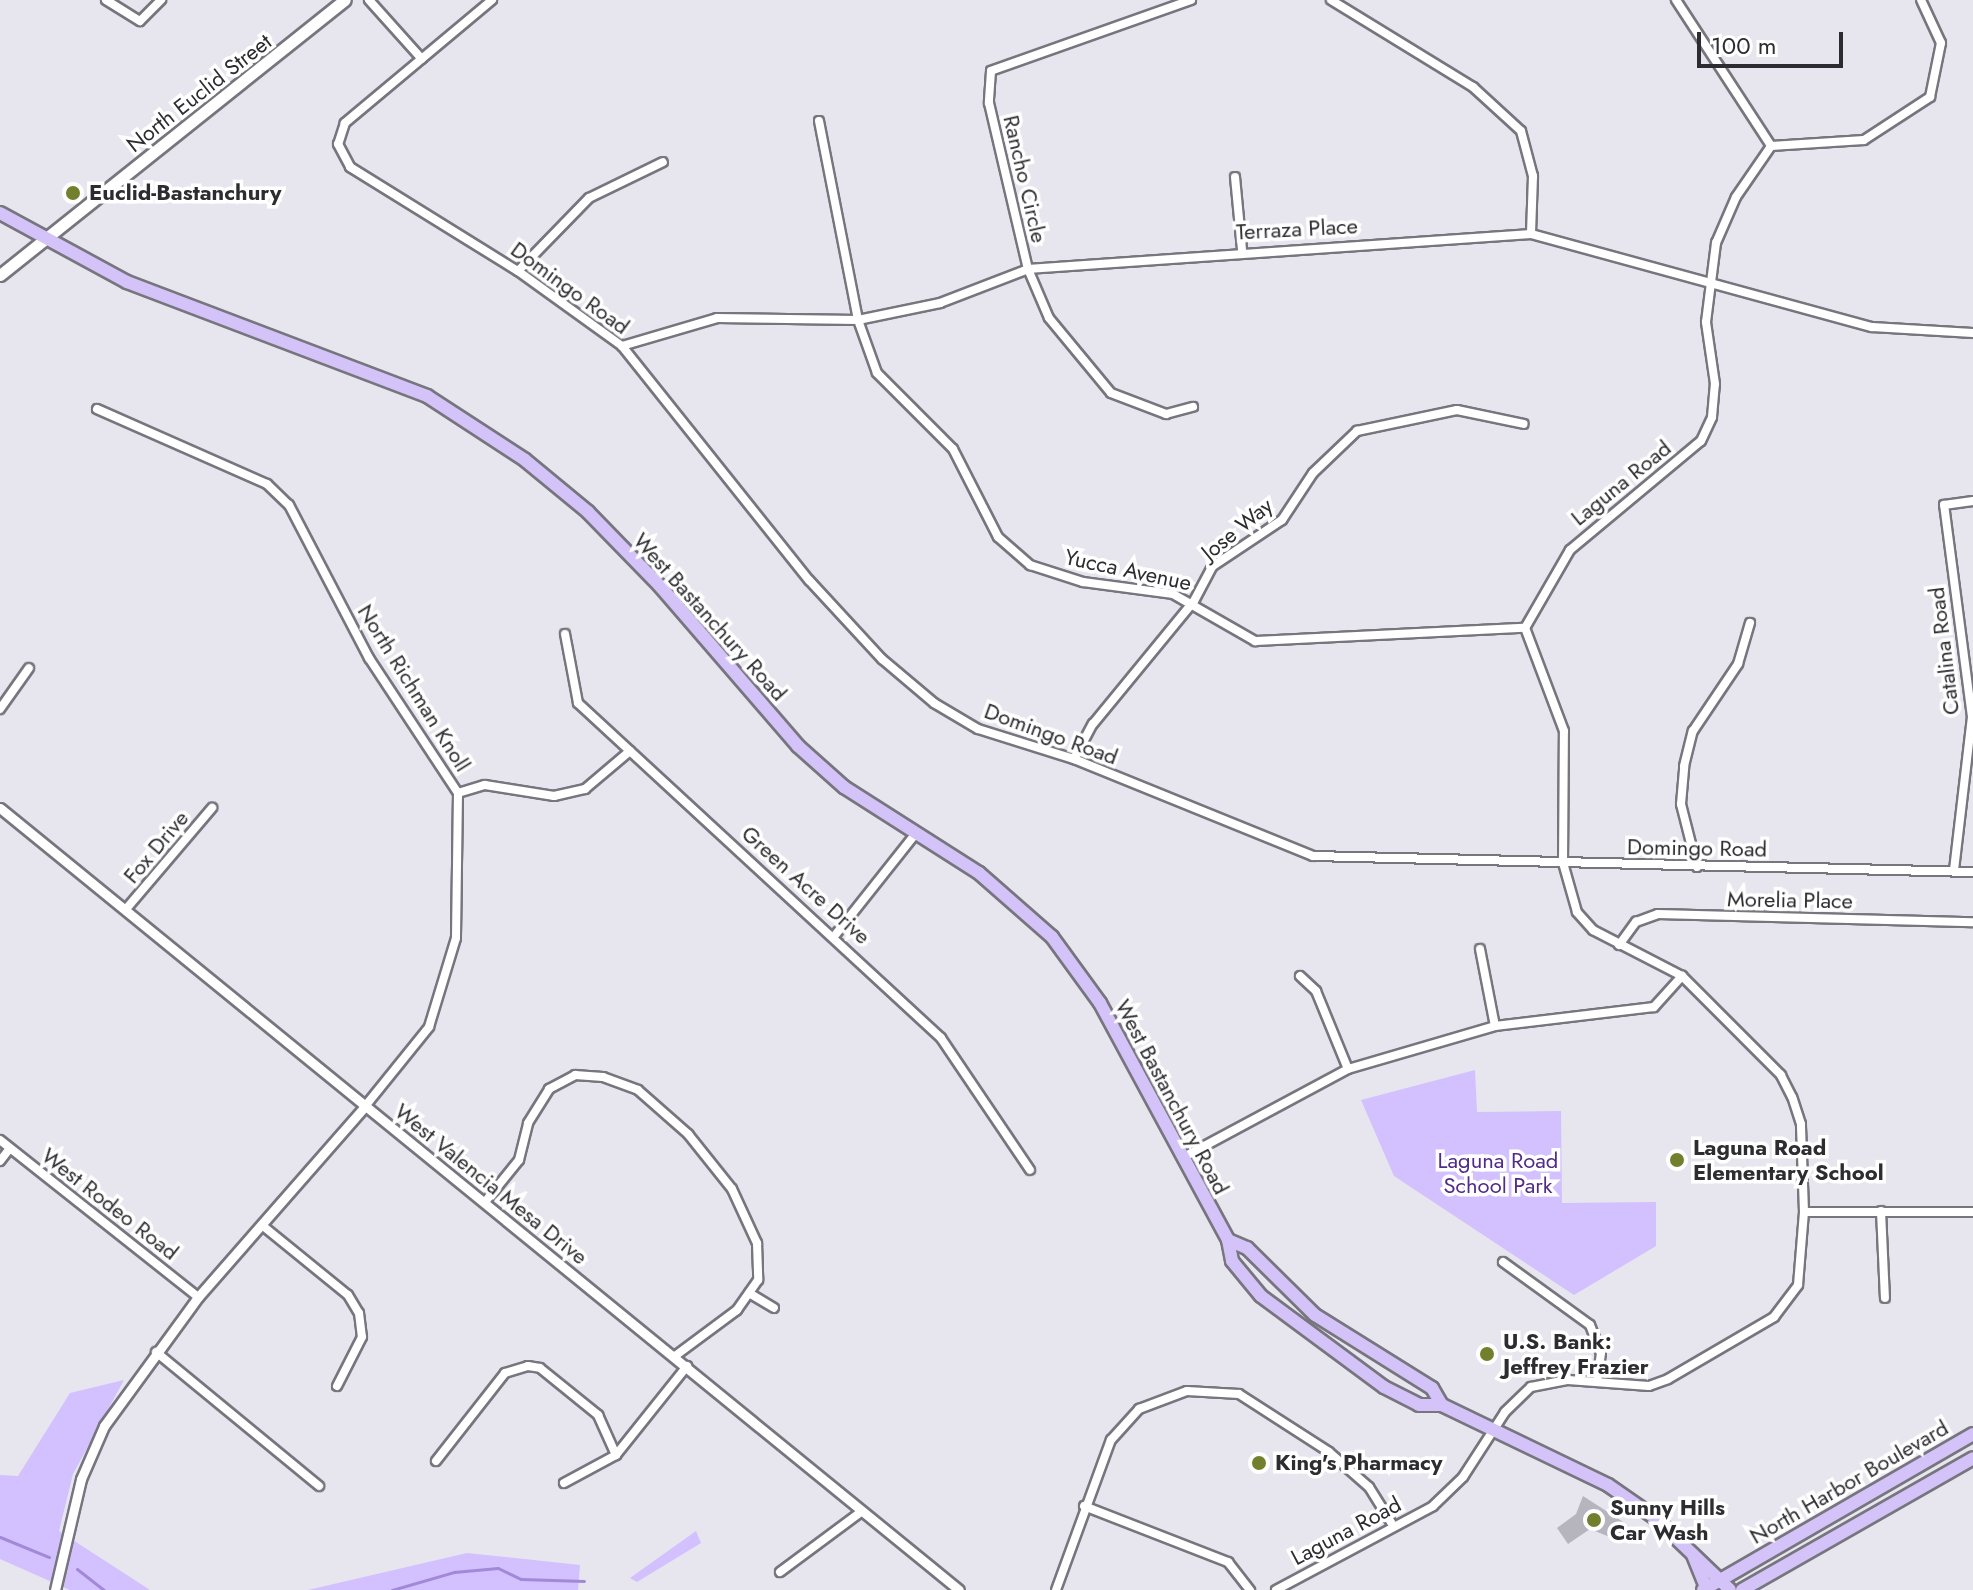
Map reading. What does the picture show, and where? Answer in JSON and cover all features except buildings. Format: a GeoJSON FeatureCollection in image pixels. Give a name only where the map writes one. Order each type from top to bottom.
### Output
{"type":"FeatureCollection","features":[{"type":"Feature","properties":{"kind":"main road","name":"North Euclid Street"},"geometry":{"type":"LineString","coordinates":[[0,275],[345,0]]}},
{"type":"Feature","properties":{"kind":"main road","name":"West Bastanchury Road"},"geometry":{"type":"LineString","coordinates":[[0,213],[47,240],[199,313],[379,375],[492,436],[588,512],[798,746],[844,787],[979,873],[1052,937],[1100,1003],[1181,1159],[1228,1240],[1232,1261],[1303,1332],[1384,1387],[1419,1405],[1442,1405],[1608,1485],[1727,1585]]}},
{"type":"Feature","properties":{"kind":"main road","name":"West Bastanchury Road"},"geometry":{"type":"LineString","coordinates":[[1228,1240],[1247,1248],[1315,1315],[1432,1388],[1442,1405]]}},
{"type":"Feature","properties":{"kind":"main road","name":"North Harbor Boulevard"},"geometry":{"type":"LineString","coordinates":[[1706,1589],[1727,1585],[1973,1434]]}},
{"type":"Feature","properties":{"kind":"main road","name":"North Harbor Boulevard"},"geometry":{"type":"LineString","coordinates":[[1742,1590],[1973,1458]]}},
{"type":"Feature","properties":{"kind":"main road"},"geometry":{"type":"LineString","coordinates":[[1691,1552],[1706,1589]]}},
{"type":"Feature","properties":{"kind":"street"},"geometry":{"type":"LineString","coordinates":[[106,0],[140,21],[161,0]]}},
{"type":"Feature","properties":{"kind":"street"},"geometry":{"type":"LineString","coordinates":[[369,0],[422,59],[492,0]]}},
{"type":"Feature","properties":{"kind":"street","name":"Rancho Circle"},"geometry":{"type":"LineString","coordinates":[[1191,0],[991,71],[989,103],[1028,269],[1049,318],[1111,393],[1166,414],[1193,407]]}},
{"type":"Feature","properties":{"kind":"street"},"geometry":{"type":"LineString","coordinates":[[1331,0],[1473,87],[1521,131],[1533,176],[1531,234]]}},
{"type":"Feature","properties":{"kind":"street"},"geometry":{"type":"LineString","coordinates":[[1676,0],[1771,146],[1864,140],[1930,97],[1941,43],[1921,0]]}},
{"type":"Feature","properties":{"kind":"street","name":"Domingo Road"},"geometry":{"type":"LineString","coordinates":[[422,59],[345,123],[338,144],[350,167],[518,271],[622,346],[809,580],[882,659],[934,703],[978,729],[1074,759],[1313,856],[1973,872]]}},
{"type":"Feature","properties":{"kind":"street","name":"Yucca Avenue"},"geometry":{"type":"LineString","coordinates":[[819,121],[858,320],[877,373],[953,449],[998,537],[1019,556],[1083,582],[1194,601],[1255,641],[1525,628]]}},
{"type":"Feature","properties":{"kind":"street","name":"Laguna Road"},"geometry":{"type":"LineString","coordinates":[[1525,628],[1557,569],[1588,531],[1701,441],[1712,417],[1715,384],[1706,346],[1709,281],[1716,243],[1736,197],[1771,146]]}},
{"type":"Feature","properties":{"kind":"street"},"geometry":{"type":"LineString","coordinates":[[518,271],[589,198],[663,162]]}},
{"type":"Feature","properties":{"kind":"street"},"geometry":{"type":"LineString","coordinates":[[1235,177],[1242,250]]}},
{"type":"Feature","properties":{"kind":"street","name":"Terraza Place"},"geometry":{"type":"LineString","coordinates":[[622,346],[717,318],[858,320],[940,303],[1028,269],[1242,250],[1531,234],[1872,327],[1973,333]]}},
{"type":"Feature","properties":{"kind":"street","name":"North Richman Knoll"},"geometry":{"type":"LineString","coordinates":[[55,1590],[81,1479],[104,1426],[198,1297],[263,1226],[429,1027],[456,938],[458,793],[369,658],[289,505],[267,484],[97,409]]}},
{"type":"Feature","properties":{"kind":"street","name":"Jose Way"},"geometry":{"type":"LineString","coordinates":[[1074,759],[1093,724],[1194,601],[1213,566],[1282,520],[1313,473],[1357,431],[1457,410],[1524,424]]}},
{"type":"Feature","properties":{"kind":"street","name":"Catalina Road"},"geometry":{"type":"LineString","coordinates":[[1954,870],[1972,717],[1944,505],[1973,501]]}},
{"type":"Feature","properties":{"kind":"street"},"geometry":{"type":"LineString","coordinates":[[1697,867],[1681,804],[1684,766],[1693,731],[1738,664],[1750,623]]}},
{"type":"Feature","properties":{"kind":"street"},"geometry":{"type":"LineString","coordinates":[[1525,628],[1564,731],[1563,863],[1577,912],[1593,930],[1682,976],[1781,1075],[1801,1124],[1804,1212],[1973,1212]]}},
{"type":"Feature","properties":{"kind":"street","name":"Green Acre Drive"},"geometry":{"type":"LineString","coordinates":[[565,634],[578,703],[836,934],[941,1038],[1030,1170]]}},
{"type":"Feature","properties":{"kind":"street"},"geometry":{"type":"LineString","coordinates":[[0,709],[29,668]]}},
{"type":"Feature","properties":{"kind":"street"},"geometry":{"type":"LineString","coordinates":[[458,793],[485,785],[554,796],[585,789],[630,751]]}},
{"type":"Feature","properties":{"kind":"street","name":"West Valencia Mesa Drive"},"geometry":{"type":"LineString","coordinates":[[0,808],[959,1590]]}},
{"type":"Feature","properties":{"kind":"street","name":"Fox Drive"},"geometry":{"type":"LineString","coordinates":[[126,909],[212,808]]}},
{"type":"Feature","properties":{"kind":"street"},"geometry":{"type":"LineString","coordinates":[[836,934],[916,833]]}},
{"type":"Feature","properties":{"kind":"street","name":"Morelia Place"},"geometry":{"type":"LineString","coordinates":[[1619,945],[1636,922],[1658,914],[1973,922]]}},
{"type":"Feature","properties":{"kind":"street"},"geometry":{"type":"LineString","coordinates":[[1480,949],[1495,1026]]}},
{"type":"Feature","properties":{"kind":"street"},"geometry":{"type":"LineString","coordinates":[[1300,976],[1316,991],[1348,1069]]}},
{"type":"Feature","properties":{"kind":"street"},"geometry":{"type":"LineString","coordinates":[[1181,1159],[1348,1069],[1495,1026],[1654,1007],[1682,976]]}},
{"type":"Feature","properties":{"kind":"street"},"geometry":{"type":"LineString","coordinates":[[485,1202],[519,1160],[528,1123],[549,1089],[575,1075],[603,1077],[638,1090],[668,1116],[732,1189],[757,1243],[758,1280],[737,1310],[675,1356]]}},
{"type":"Feature","properties":{"kind":"street","name":"West Rodeo Road"},"geometry":{"type":"LineString","coordinates":[[0,1140],[198,1297]]}},
{"type":"Feature","properties":{"kind":"street"},"geometry":{"type":"LineString","coordinates":[[0,1161],[10,1148]]}},
{"type":"Feature","properties":{"kind":"street"},"geometry":{"type":"LineString","coordinates":[[1881,1211],[1885,1298]]}},
{"type":"Feature","properties":{"kind":"street","name":"Laguna Road"},"geometry":{"type":"LineString","coordinates":[[1276,1590],[1392,1524],[1433,1506],[1457,1484],[1492,1429],[1531,1387],[1597,1382],[1649,1386],[1774,1317],[1798,1285],[1804,1212]]}},
{"type":"Feature","properties":{"kind":"street"},"geometry":{"type":"LineString","coordinates":[[263,1226],[348,1295],[359,1313],[362,1337],[337,1386]]}},
{"type":"Feature","properties":{"kind":"street"},"geometry":{"type":"LineString","coordinates":[[1503,1262],[1590,1325],[1601,1353],[1597,1382]]}},
{"type":"Feature","properties":{"kind":"street"},"geometry":{"type":"LineString","coordinates":[[749,1293],[774,1308]]}},
{"type":"Feature","properties":{"kind":"street"},"geometry":{"type":"LineString","coordinates":[[156,1352],[319,1486]]}},
{"type":"Feature","properties":{"kind":"street"},"geometry":{"type":"LineString","coordinates":[[436,1461],[505,1373],[528,1366],[540,1368],[598,1415],[616,1455]]}},
{"type":"Feature","properties":{"kind":"street"},"geometry":{"type":"LineString","coordinates":[[564,1483],[616,1455],[687,1366]]}},
{"type":"Feature","properties":{"kind":"street"},"geometry":{"type":"LineString","coordinates":[[1056,1590],[1084,1506],[1125,1421],[1155,1399],[1210,1388],[1239,1394],[1329,1452],[1369,1487],[1392,1524]]}},
{"type":"Feature","properties":{"kind":"street"},"geometry":{"type":"LineString","coordinates":[[1084,1506],[1228,1562],[1250,1590]]}},
{"type":"Feature","properties":{"kind":"street"},"geometry":{"type":"LineString","coordinates":[[780,1572],[862,1511]]}},
{"type":"Feature","properties":{"kind":"green space","name":"Laguna Road School Park"},"geometry":{"type":"Polygon","coordinates":[[[1475,1070],[1477,1112],[1561,1111],[1562,1203],[1656,1202],[1656,1246],[1574,1295],[1394,1176],[1361,1100],[1475,1070]]]}},
{"type":"Feature","properties":{"kind":"green space"},"geometry":{"type":"Polygon","coordinates":[[[124,1380],[73,1474],[59,1531],[150,1590],[70,1590],[0,1559],[0,1475],[18,1476],[70,1393],[124,1380]]]}},
{"type":"Feature","properties":{"kind":"green space"},"geometry":{"type":"Polygon","coordinates":[[[696,1531],[701,1543],[637,1582],[630,1578],[696,1531]]]}},
{"type":"Feature","properties":{"kind":"green space"},"geometry":{"type":"Polygon","coordinates":[[[467,1553],[580,1565],[578,1590],[308,1590],[467,1553]]]}},
{"type":"Feature","properties":{"kind":"waterway"},"geometry":{"type":"LineString","coordinates":[[0,1537],[49,1557]]}},
{"type":"Feature","properties":{"kind":"waterway"},"geometry":{"type":"LineString","coordinates":[[392,1590],[454,1572],[498,1568],[521,1579],[584,1581]]}},
{"type":"Feature","properties":{"kind":"waterway"},"geometry":{"type":"LineString","coordinates":[[77,1569],[104,1590]]}},
{"type":"Feature","properties":{"kind":"place","name":"Euclid-Bastanchury"},"geometry":{"type":"Point","coordinates":[73,193]}},
{"type":"Feature","properties":{"kind":"place","name":"Laguna Road Elementary School"},"geometry":{"type":"Point","coordinates":[1677,1160]}},
{"type":"Feature","properties":{"kind":"place","name":"U.S. Bank: Jeffrey Frazier"},"geometry":{"type":"Point","coordinates":[1487,1354]}},
{"type":"Feature","properties":{"kind":"place","name":"King's Pharmacy"},"geometry":{"type":"Point","coordinates":[1259,1463]}},
{"type":"Feature","properties":{"kind":"place","name":"Sunny Hills Car Wash"},"geometry":{"type":"Point","coordinates":[1594,1520]}}]}
